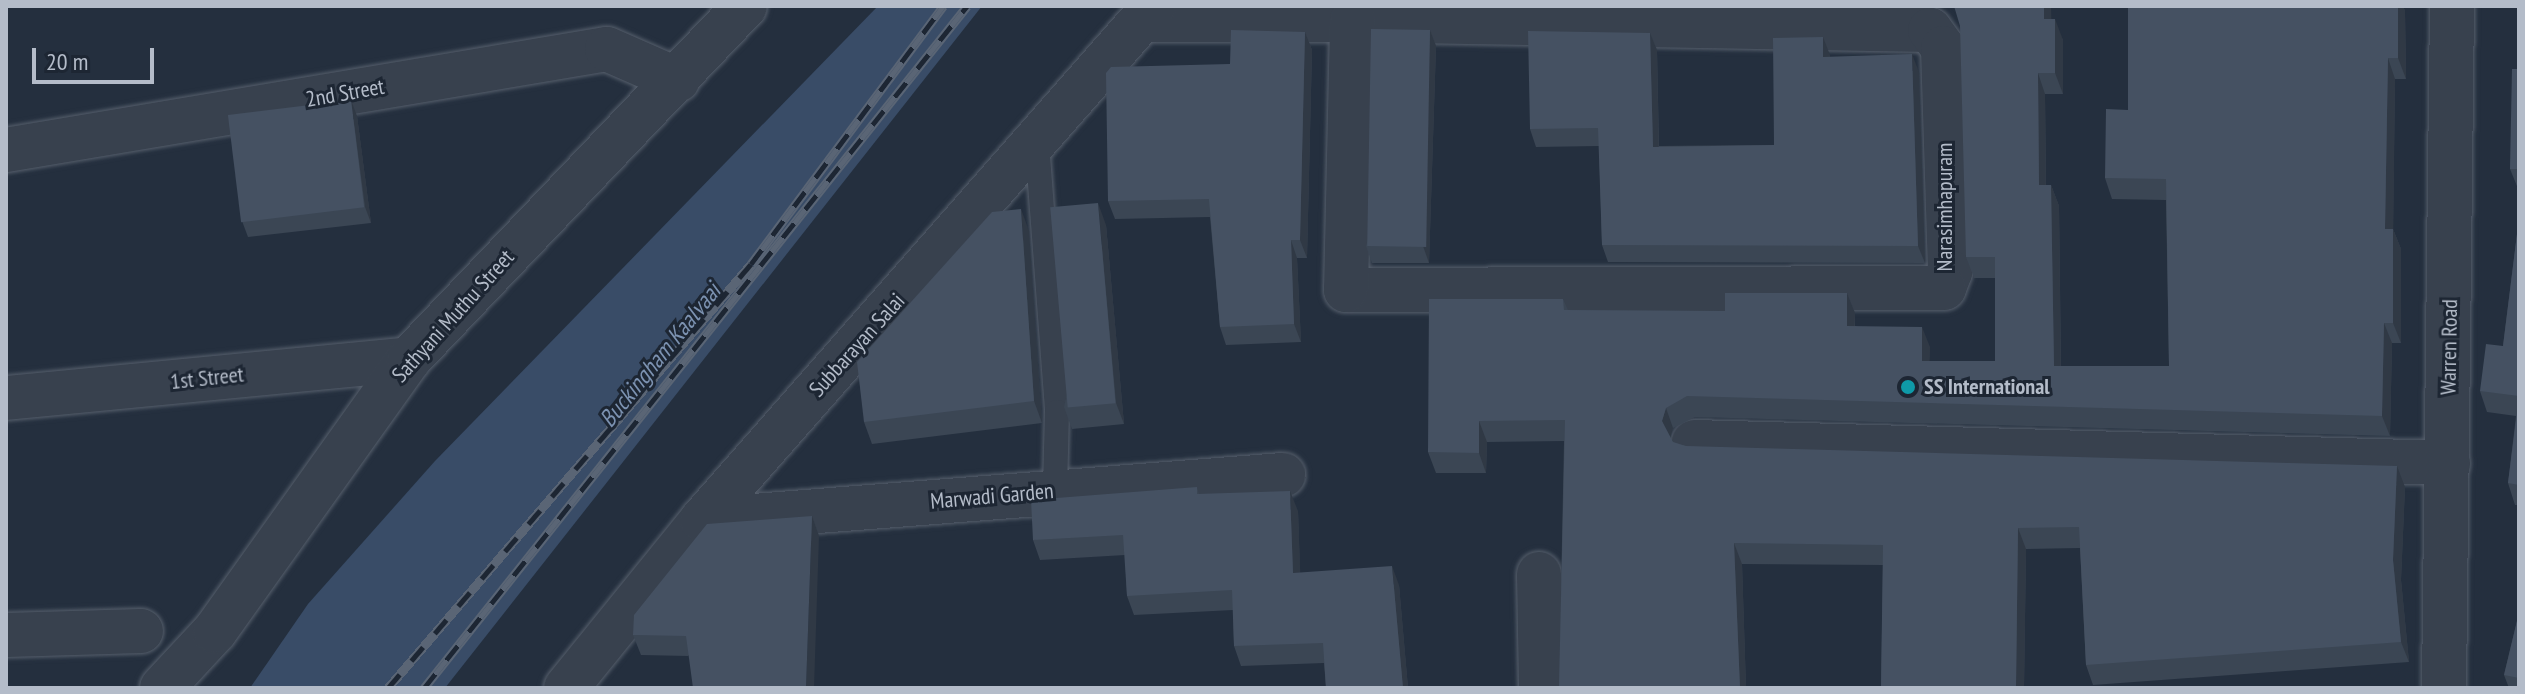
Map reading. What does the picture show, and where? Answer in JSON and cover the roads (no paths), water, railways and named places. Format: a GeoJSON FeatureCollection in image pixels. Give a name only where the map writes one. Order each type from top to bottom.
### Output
{"type":"FeatureCollection","features":[{"type":"Feature","properties":{"kind":"street","name":"Sathyani Muthu Street"},"geometry":{"type":"LineString","coordinates":[[162,688],[215,631],[409,359],[678,80],[745,6]]}},
{"type":"Feature","properties":{"kind":"street","name":"Warren Road"},"geometry":{"type":"LineString","coordinates":[[2444,688],[2452,6]]}},
{"type":"Feature","properties":{"kind":"street","name":"Narasimhapuram"},"geometry":{"type":"LineString","coordinates":[[1148,13],[1352,20],[1930,30],[1943,48],[1950,272],[1944,288],[1346,290],[1352,20]]}},
{"type":"Feature","properties":{"kind":"street","name":"Subbarayan Salai"},"geometry":{"type":"LineString","coordinates":[[566,688],[702,520],[1037,143],[1148,13]]}},
{"type":"Feature","properties":{"kind":"street","name":"2nd Street"},"geometry":{"type":"LineString","coordinates":[[6,150],[607,49],[678,80]]}},
{"type":"Feature","properties":{"kind":"street","name":"1st Street"},"geometry":{"type":"LineString","coordinates":[[6,398],[409,359]]}},
{"type":"Feature","properties":{"kind":"street"},"geometry":{"type":"LineString","coordinates":[[1694,442],[2448,463]]}},
{"type":"Feature","properties":{"kind":"street","name":"Marwadi Garden"},"geometry":{"type":"LineString","coordinates":[[702,520],[1055,490],[1283,475]]}},
{"type":"Feature","properties":{"kind":"street"},"geometry":{"type":"LineString","coordinates":[[1539,574],[1541,688]]}},
{"type":"Feature","properties":{"kind":"street"},"geometry":{"type":"LineString","coordinates":[[6,635],[141,631]]}},
{"type":"Feature","properties":{"kind":"lane"},"geometry":{"type":"LineString","coordinates":[[1037,143],[1057,412],[1055,490]]}},
{"type":"Feature","properties":{"kind":"water","name":"Buckingham Kaalvaai"},"geometry":{"type":"Polygon","coordinates":[[[878,6],[982,6],[445,688],[250,688],[308,604],[435,461],[878,6]]]}},
{"type":"Feature","properties":{"kind":"railway"},"geometry":{"type":"LineString","coordinates":[[388,688],[751,264],[943,6]]}},
{"type":"Feature","properties":{"kind":"railway"},"geometry":{"type":"LineString","coordinates":[[424,688],[967,6]]}},
{"type":"Feature","properties":{"kind":"place","name":"SS International"},"geometry":{"type":"Point","coordinates":[1908,387]}}]}
